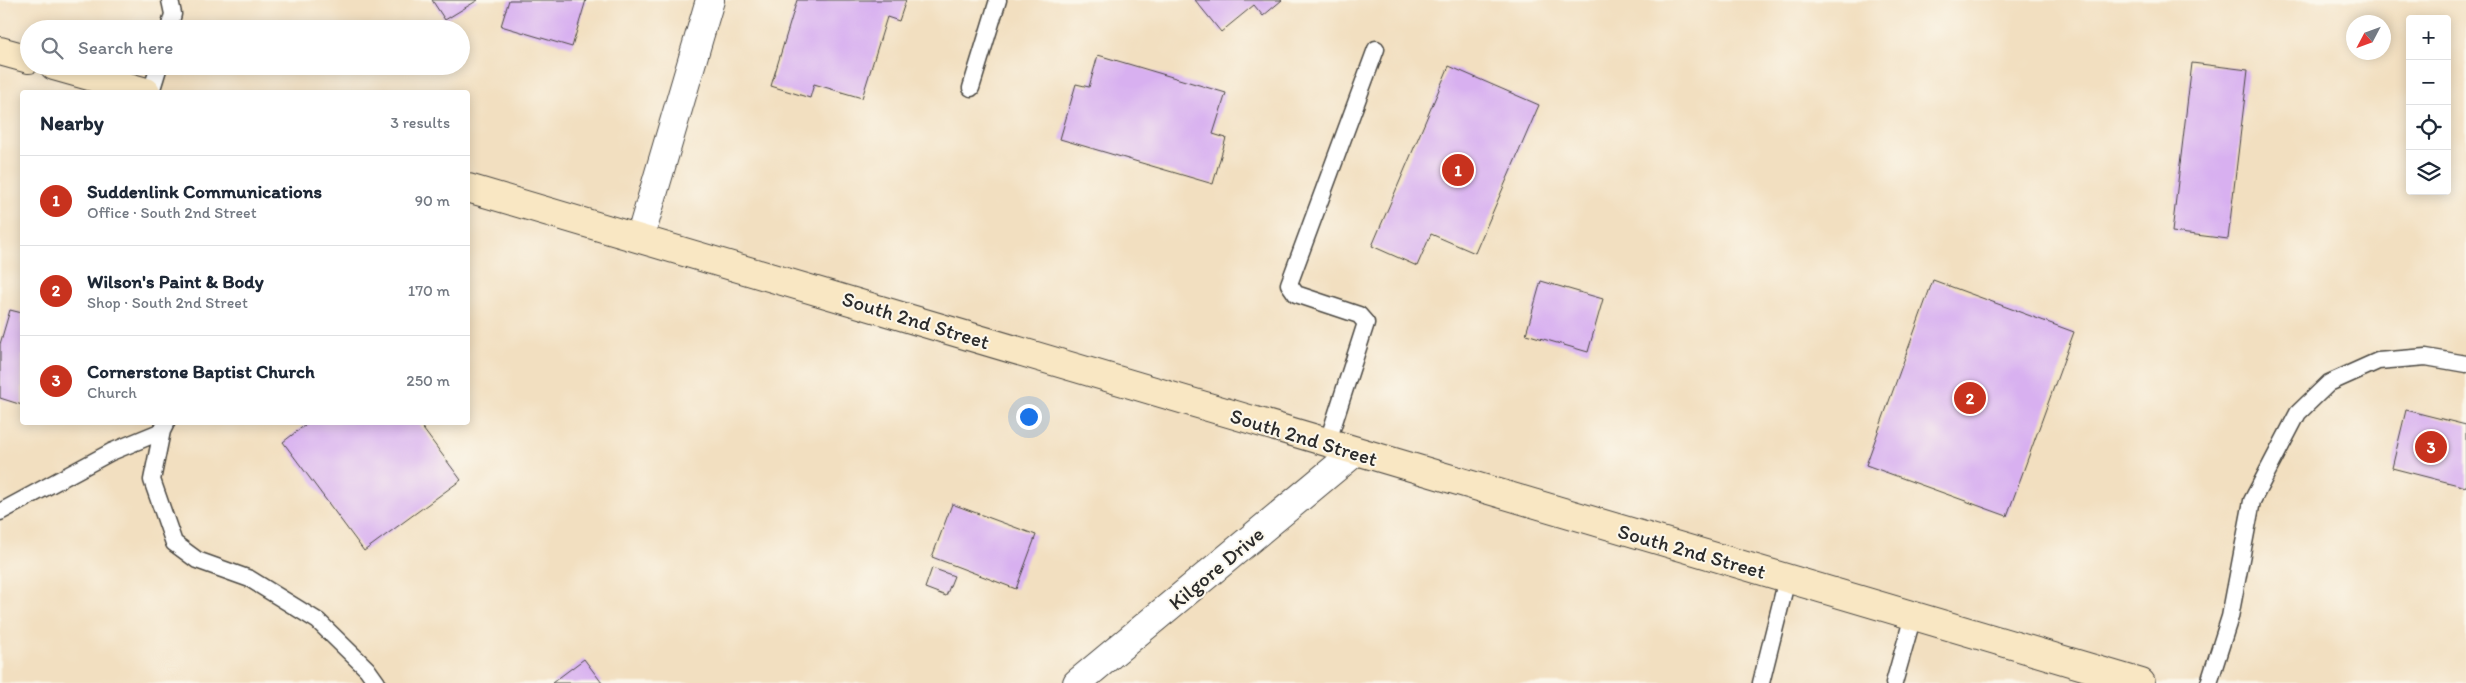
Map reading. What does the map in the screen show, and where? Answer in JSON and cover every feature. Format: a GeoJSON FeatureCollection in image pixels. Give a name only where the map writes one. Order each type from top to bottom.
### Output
{"type":"FeatureCollection","features":[{"type":"Feature","properties":{"kind":"main road"},"geometry":{"type":"LineString","coordinates":[[0,51],[20,57]]}},
{"type":"Feature","properties":{"kind":"main road"},"geometry":{"type":"LineString","coordinates":[[86,75],[139,90]]}},
{"type":"Feature","properties":{"kind":"main road","name":"South 2nd Street"},"geometry":{"type":"LineString","coordinates":[[470,189],[1327,444],[2140,683]]}},
{"type":"Feature","properties":{"kind":"street"},"geometry":{"type":"LineString","coordinates":[[640,238],[710,0]]}},
{"type":"Feature","properties":{"kind":"street","name":"Kilgore Drive"},"geometry":{"type":"LineString","coordinates":[[1077,683],[1355,452]]}},
{"type":"Feature","properties":{"kind":"lane"},"geometry":{"type":"LineString","coordinates":[[170,0],[174,14],[172,20]]}},
{"type":"Feature","properties":{"kind":"lane"},"geometry":{"type":"LineString","coordinates":[[971,88],[998,0]]}},
{"type":"Feature","properties":{"kind":"lane"},"geometry":{"type":"LineString","coordinates":[[1327,444],[1366,323],[1359,315],[1296,294],[1289,284],[1376,50]]}},
{"type":"Feature","properties":{"kind":"lane"},"geometry":{"type":"LineString","coordinates":[[152,90],[156,75]]}},
{"type":"Feature","properties":{"kind":"lane"},"geometry":{"type":"LineString","coordinates":[[2209,683],[2230,617],[2252,500],[2298,413],[2329,383],[2378,361],[2426,357],[2466,364]]}},
{"type":"Feature","properties":{"kind":"lane"},"geometry":{"type":"LineString","coordinates":[[0,512],[111,452],[164,427]]}},
{"type":"Feature","properties":{"kind":"lane"},"geometry":{"type":"LineString","coordinates":[[164,427],[152,480],[174,543],[197,560],[250,579],[318,621],[367,669],[376,683]]}},
{"type":"Feature","properties":{"kind":"lane"},"geometry":{"type":"LineString","coordinates":[[1761,683],[1787,579]]}},
{"type":"Feature","properties":{"kind":"lane"},"geometry":{"type":"LineString","coordinates":[[1894,683],[1913,616]]}},
{"type":"Feature","properties":{"kind":"building"},"geometry":{"type":"Polygon","coordinates":[[[432,0],[478,0],[445,20],[432,0]]]}},
{"type":"Feature","properties":{"kind":"building"},"geometry":{"type":"Polygon","coordinates":[[[509,0],[586,0],[572,47],[501,26],[509,0]]]}},
{"type":"Feature","properties":{"kind":"building"},"geometry":{"type":"Polygon","coordinates":[[[797,0],[906,0],[899,21],[887,17],[862,98],[814,84],[810,98],[771,86],[797,0]]]}},
{"type":"Feature","properties":{"kind":"building"},"geometry":{"type":"Polygon","coordinates":[[[1195,0],[1282,0],[1263,16],[1254,5],[1221,32],[1195,0]]]}},
{"type":"Feature","properties":{"kind":"building"},"geometry":{"type":"Polygon","coordinates":[[[1098,55],[1226,93],[1213,134],[1226,138],[1213,184],[1060,139],[1076,84],[1089,87],[1098,55]]]}},
{"type":"Feature","properties":{"kind":"building"},"geometry":{"type":"Polygon","coordinates":[[[2192,63],[2248,70],[2228,239],[2172,232],[2192,63]]]}},
{"type":"Feature","properties":{"kind":"building"},"geometry":{"type":"Polygon","coordinates":[[[1449,66],[1539,105],[1475,253],[1431,234],[1417,266],[1372,246],[1449,66]]]}},
{"type":"Feature","properties":{"kind":"building"},"geometry":{"type":"Polygon","coordinates":[[[1933,280],[2074,332],[2007,516],[1866,465],[1933,280]]]}},
{"type":"Feature","properties":{"kind":"building"},"geometry":{"type":"Polygon","coordinates":[[[1541,281],[1603,299],[1588,352],[1526,334],[1541,281]]]}},
{"type":"Feature","properties":{"kind":"building"},"geometry":{"type":"Polygon","coordinates":[[[10,310],[20,312],[20,404],[0,398],[0,344],[10,310]]]}},
{"type":"Feature","properties":{"kind":"building"},"geometry":{"type":"Polygon","coordinates":[[[2406,410],[2466,425],[2466,487],[2392,468],[2406,410]]]}},
{"type":"Feature","properties":{"kind":"building"},"geometry":{"type":"Polygon","coordinates":[[[305,425],[420,425],[461,480],[364,551],[283,442],[305,425]]]}},
{"type":"Feature","properties":{"kind":"building"},"geometry":{"type":"Polygon","coordinates":[[[952,504],[1036,535],[1016,589],[932,557],[952,504]]]}},
{"type":"Feature","properties":{"kind":"building"},"geometry":{"type":"Polygon","coordinates":[[[932,568],[954,576],[946,596],[925,588],[932,568]]]}},
{"type":"Feature","properties":{"kind":"building"},"geometry":{"type":"Polygon","coordinates":[[[584,659],[602,683],[552,683],[584,659]]]}},
{"type":"Feature","properties":{"kind":"place","name":"Suddenlink Communications"},"geometry":{"type":"Point","coordinates":[1458,170]}},
{"type":"Feature","properties":{"kind":"place","name":"Wilson's Paint & Body"},"geometry":{"type":"Point","coordinates":[1970,398]}},
{"type":"Feature","properties":{"kind":"place","name":"Cornerstone Baptist Church"},"geometry":{"type":"Point","coordinates":[2431,447]}}]}
